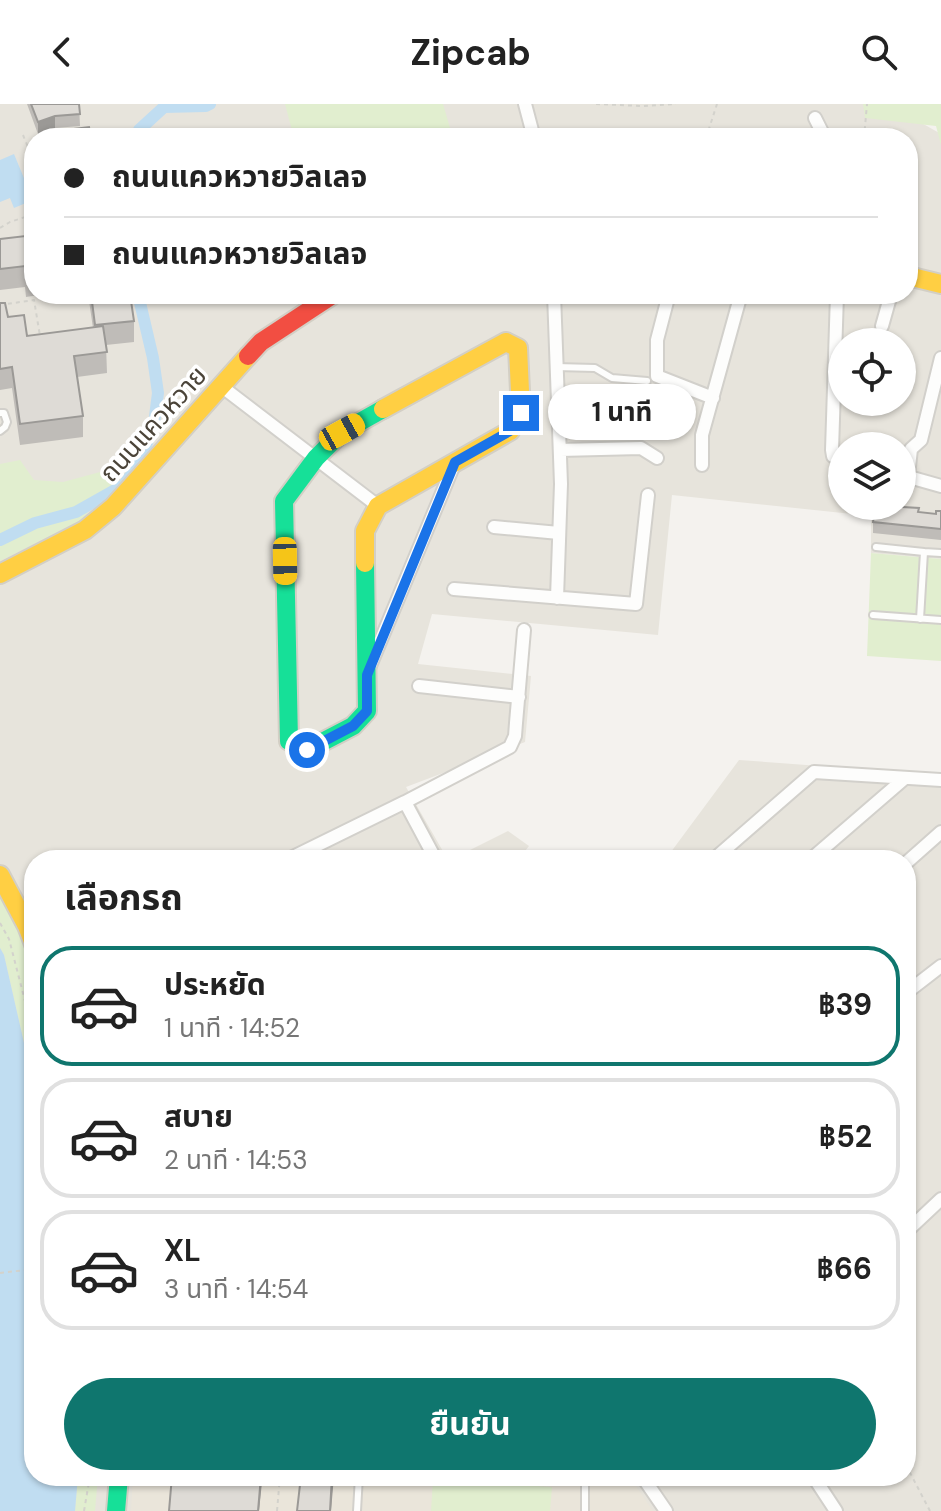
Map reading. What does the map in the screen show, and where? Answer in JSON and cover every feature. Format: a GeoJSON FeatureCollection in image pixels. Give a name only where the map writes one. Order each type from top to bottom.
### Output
{"type":"FeatureCollection","features":[{"type":"Feature","properties":{"kind":"street"},"geometry":{"type":"LineString","coordinates":[[525,104],[531,128]]}},
{"type":"Feature","properties":{"kind":"street"},"geometry":{"type":"LineString","coordinates":[[815,118],[820,128]]}},
{"type":"Feature","properties":{"kind":"street"},"geometry":{"type":"LineString","coordinates":[[918,278],[941,284]]}},
{"type":"Feature","properties":{"kind":"street","name":"ถนนแควหวาย"},"geometry":{"type":"LineString","coordinates":[[0,574],[85,530],[113,507],[261,342],[319,304]]}},
{"type":"Feature","properties":{"kind":"street"},"geometry":{"type":"LineString","coordinates":[[554,304],[561,484],[557,598]]}},
{"type":"Feature","properties":{"kind":"street"},"geometry":{"type":"LineString","coordinates":[[666,304],[657,340],[657,376],[713,398]]}},
{"type":"Feature","properties":{"kind":"street"},"geometry":{"type":"LineString","coordinates":[[702,465],[702,435],[738,304]]}},
{"type":"Feature","properties":{"kind":"street"},"geometry":{"type":"LineString","coordinates":[[833,432],[837,304]]}},
{"type":"Feature","properties":{"kind":"street"},"geometry":{"type":"LineString","coordinates":[[882,326],[888,304]]}},
{"type":"Feature","properties":{"kind":"street"},"geometry":{"type":"LineString","coordinates":[[506,342],[518,348],[521,413],[510,431],[378,506],[365,531],[367,711],[353,726],[307,750],[289,741],[284,501],[316,458],[342,432],[506,342]]}},
{"type":"Feature","properties":{"kind":"street"},"geometry":{"type":"LineString","coordinates":[[916,444],[921,440],[941,358]]}},
{"type":"Feature","properties":{"kind":"street"},"geometry":{"type":"LineString","coordinates":[[221,386],[378,506]]}},
{"type":"Feature","properties":{"kind":"street"},"geometry":{"type":"LineString","coordinates":[[560,450],[641,448],[657,458]]}},
{"type":"Feature","properties":{"kind":"street"},"geometry":{"type":"LineString","coordinates":[[367,675],[455,462]]}},
{"type":"Feature","properties":{"kind":"street"},"geometry":{"type":"LineString","coordinates":[[916,478],[941,486]]}},
{"type":"Feature","properties":{"kind":"street"},"geometry":{"type":"LineString","coordinates":[[454,589],[636,604],[648,495]]}},
{"type":"Feature","properties":{"kind":"street"},"geometry":{"type":"LineString","coordinates":[[494,527],[559,533]]}},
{"type":"Feature","properties":{"kind":"street"},"geometry":{"type":"LineString","coordinates":[[307,850],[510,747],[515,736],[524,630]]}},
{"type":"Feature","properties":{"kind":"street"},"geometry":{"type":"LineString","coordinates":[[419,686],[519,697]]}},
{"type":"Feature","properties":{"kind":"street"},"geometry":{"type":"LineString","coordinates":[[724,850],[814,772],[941,780]]}},
{"type":"Feature","properties":{"kind":"street"},"geometry":{"type":"LineString","coordinates":[[822,850],[905,778]]}},
{"type":"Feature","properties":{"kind":"street"},"geometry":{"type":"LineString","coordinates":[[405,802],[431,850]]}},
{"type":"Feature","properties":{"kind":"street"},"geometry":{"type":"LineString","coordinates":[[916,854],[941,832]]}},
{"type":"Feature","properties":{"kind":"street"},"geometry":{"type":"LineString","coordinates":[[0,875],[24,920]]}},
{"type":"Feature","properties":{"kind":"street"},"geometry":{"type":"LineString","coordinates":[[916,985],[941,966]]}},
{"type":"Feature","properties":{"kind":"street"},"geometry":{"type":"LineString","coordinates":[[916,1223],[941,1199]]}},
{"type":"Feature","properties":{"kind":"street"},"geometry":{"type":"LineString","coordinates":[[116,1511],[118,1486]]}},
{"type":"Feature","properties":{"kind":"street"},"geometry":{"type":"LineString","coordinates":[[649,1486],[666,1511]]}},
{"type":"Feature","properties":{"kind":"street"},"geometry":{"type":"LineString","coordinates":[[820,1486],[836,1511]]}},
{"type":"Feature","properties":{"kind":"lane"},"geometry":{"type":"LineString","coordinates":[[556,367],[595,368],[612,378],[647,381]]}},
{"type":"Feature","properties":{"kind":"lane"},"geometry":{"type":"LineString","coordinates":[[0,413],[4,413],[7,422],[0,431]]}},
{"type":"Feature","properties":{"kind":"lane"},"geometry":{"type":"LineString","coordinates":[[876,547],[941,553]]}},
{"type":"Feature","properties":{"kind":"lane"},"geometry":{"type":"LineString","coordinates":[[920,619],[924,552]]}},
{"type":"Feature","properties":{"kind":"lane"},"geometry":{"type":"LineString","coordinates":[[873,615],[941,620]]}},
{"type":"Feature","properties":{"kind":"lane"},"geometry":{"type":"LineString","coordinates":[[357,1511],[358,1486]]}},
{"type":"Feature","properties":{"kind":"lane"},"geometry":{"type":"LineString","coordinates":[[585,1486],[585,1511]]}},
{"type":"Feature","properties":{"kind":"path"},"geometry":{"type":"LineString","coordinates":[[596,104],[676,104]]}},
{"type":"Feature","properties":{"kind":"path"},"geometry":{"type":"LineString","coordinates":[[709,128],[717,104]]}},
{"type":"Feature","properties":{"kind":"path"},"geometry":{"type":"LineString","coordinates":[[865,128],[867,104]]}},
{"type":"Feature","properties":{"kind":"path"},"geometry":{"type":"LineString","coordinates":[[0,228],[24,217]]}},
{"type":"Feature","properties":{"kind":"path"},"geometry":{"type":"LineString","coordinates":[[0,305],[24,300]]}},
{"type":"Feature","properties":{"kind":"path"},"geometry":{"type":"LineString","coordinates":[[35,304],[41,341]]}},
{"type":"Feature","properties":{"kind":"path"},"geometry":{"type":"LineString","coordinates":[[0,923],[9,939],[24,997]]}},
{"type":"Feature","properties":{"kind":"path"},"geometry":{"type":"LineString","coordinates":[[0,1273],[24,1270]]}},
{"type":"Feature","properties":{"kind":"path"},"geometry":{"type":"LineString","coordinates":[[916,1484],[930,1511]]}},
{"type":"Feature","properties":{"kind":"path"},"geometry":{"type":"LineString","coordinates":[[84,1511],[88,1486]]}},
{"type":"Feature","properties":{"kind":"path"},"geometry":{"type":"LineString","coordinates":[[277,1511],[279,1486]]}},
{"type":"Feature","properties":{"kind":"shaded area"},"geometry":{"type":"Polygon","coordinates":[[[0,104],[888,104],[941,134],[941,559],[871,553],[871,520],[916,520],[916,432],[828,432],[828,511],[672,495],[658,635],[432,614],[418,664],[531,676],[525,742],[406,787],[442,850],[24,850],[24,1486],[916,1486],[916,850],[672,850],[739,760],[941,775],[941,1511],[0,1511],[0,104]]]}},
{"type":"Feature","properties":{"kind":"shaded area"},"geometry":{"type":"Polygon","coordinates":[[[508,831],[529,846],[526,850],[470,850],[508,831]]]}},
{"type":"Feature","properties":{"kind":"shaded area"},"geometry":{"type":"Polygon","coordinates":[[[132,1486],[636,1486],[653,1511],[131,1511],[132,1486]]]}},
{"type":"Feature","properties":{"kind":"green space"},"geometry":{"type":"Polygon","coordinates":[[[285,104],[443,104],[450,128],[291,128],[285,104]]]}},
{"type":"Feature","properties":{"kind":"green space"},"geometry":{"type":"Polygon","coordinates":[[[863,104],[941,104],[941,145],[936,126],[865,118],[863,104]]]}},
{"type":"Feature","properties":{"kind":"green space"},"geometry":{"type":"Polygon","coordinates":[[[20,460],[34,480],[63,482],[130,464],[80,521],[0,561],[0,464],[20,460]]]}},
{"type":"Feature","properties":{"kind":"green space"},"geometry":{"type":"Polygon","coordinates":[[[871,553],[941,559],[941,661],[867,656],[871,553]]]}},
{"type":"Feature","properties":{"kind":"green space"},"geometry":{"type":"Polygon","coordinates":[[[0,890],[24,940],[24,1043],[4,955],[0,948],[0,890]]]}},
{"type":"Feature","properties":{"kind":"green space"},"geometry":{"type":"Polygon","coordinates":[[[77,1486],[97,1486],[95,1511],[75,1511],[77,1486]]]}},
{"type":"Feature","properties":{"kind":"green space"},"geometry":{"type":"Polygon","coordinates":[[[433,1486],[552,1487],[550,1511],[431,1511],[433,1486]]]}},
{"type":"Feature","properties":{"kind":"water"},"geometry":{"type":"Polygon","coordinates":[[[14,154],[24,178],[24,204],[14,208],[10,198],[0,202],[0,160],[14,154]]]}},
{"type":"Feature","properties":{"kind":"water"},"geometry":{"type":"Polygon","coordinates":[[[0,948],[24,1043],[24,1486],[77,1486],[75,1511],[0,1511],[0,948]]]}},
{"type":"Feature","properties":{"kind":"building"},"geometry":{"type":"Polygon","coordinates":[[[31,104],[79,104],[80,114],[55,116],[38,122],[31,104]]]}},
{"type":"Feature","properties":{"kind":"building"},"geometry":{"type":"Polygon","coordinates":[[[24,236],[24,266],[0,269],[0,239],[24,236]]]}},
{"type":"Feature","properties":{"kind":"building"},"geometry":{"type":"Polygon","coordinates":[[[0,303],[5,303],[8,317],[24,315],[27,336],[103,326],[107,352],[74,356],[83,416],[20,424],[12,367],[0,369],[0,303]]]}},
{"type":"Feature","properties":{"kind":"building"},"geometry":{"type":"Polygon","coordinates":[[[92,304],[131,304],[134,321],[95,325],[92,304]]]}},
{"type":"Feature","properties":{"kind":"building"},"geometry":{"type":"Polygon","coordinates":[[[916,508],[919,508],[918,512],[936,514],[936,511],[941,511],[941,529],[873,522],[916,520],[916,508]]]}},
{"type":"Feature","properties":{"kind":"building"},"geometry":{"type":"Polygon","coordinates":[[[171,1486],[260,1486],[258,1511],[169,1511],[171,1486]]]}},
{"type":"Feature","properties":{"kind":"building"},"geometry":{"type":"Polygon","coordinates":[[[300,1486],[331,1486],[330,1511],[297,1511],[300,1486]]]}},
{"type":"Feature","properties":{"kind":"waterway"},"geometry":{"type":"LineString","coordinates":[[141,128],[164,107],[210,104]]}},
{"type":"Feature","properties":{"kind":"waterway"},"geometry":{"type":"LineString","coordinates":[[0,540],[35,523],[76,512],[124,485],[140,462],[154,424],[158,393],[140,304]]}},
{"type":"Feature","properties":{"kind":"traffic: fast"},"geometry":{"type":"LineString","coordinates":[[365,563],[367,711],[353,726],[307,750],[289,741],[284,501],[316,458],[342,432],[383,409]]}},
{"type":"Feature","properties":{"kind":"traffic: fast"},"geometry":{"type":"LineString","coordinates":[[116,1511],[118,1486]]}},
{"type":"Feature","properties":{"kind":"traffic: slow"},"geometry":{"type":"LineString","coordinates":[[918,278],[941,284]]}},
{"type":"Feature","properties":{"kind":"traffic: slow"},"geometry":{"type":"LineString","coordinates":[[365,563],[365,531],[378,506],[510,431],[521,413],[518,348],[506,342]]}},
{"type":"Feature","properties":{"kind":"traffic: slow"},"geometry":{"type":"LineString","coordinates":[[383,409],[506,342]]}},
{"type":"Feature","properties":{"kind":"traffic: slow"},"geometry":{"type":"LineString","coordinates":[[0,574],[85,530],[113,507],[248,356]]}},
{"type":"Feature","properties":{"kind":"traffic: slow"},"geometry":{"type":"LineString","coordinates":[[0,875],[24,920]]}},
{"type":"Feature","properties":{"kind":"traffic: jam"},"geometry":{"type":"LineString","coordinates":[[248,356],[261,342],[319,304]]}},
{"type":"Feature","properties":{"kind":"route"},"geometry":{"type":"LineString","coordinates":[[307,750],[353,726],[367,711],[367,675],[455,462],[510,431],[521,413]]}}]}
